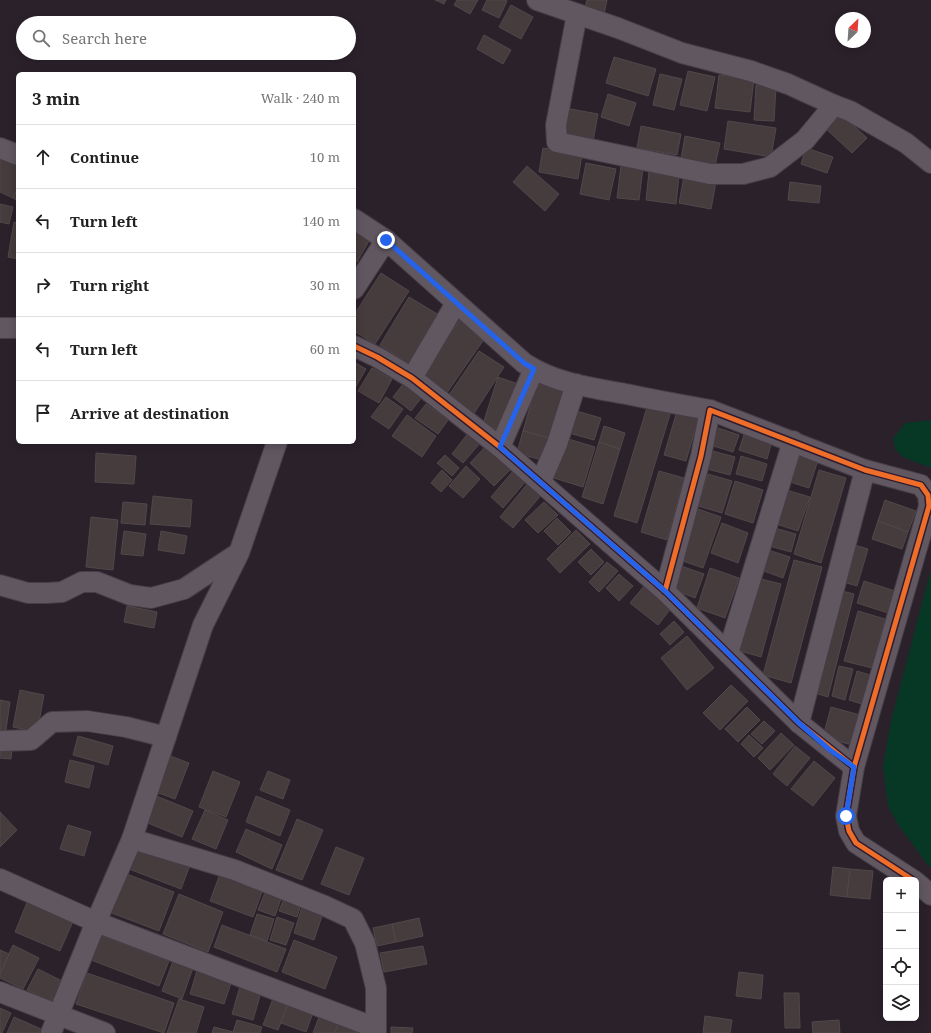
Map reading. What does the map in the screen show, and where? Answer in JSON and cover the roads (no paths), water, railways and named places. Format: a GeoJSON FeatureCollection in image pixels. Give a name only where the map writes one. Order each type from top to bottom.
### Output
{"type":"FeatureCollection","features":[{"type":"Feature","properties":{"kind":"street"},"geometry":{"type":"LineString","coordinates":[[537,0],[625,30],[682,53],[752,71],[788,84],[850,111],[906,142],[931,163]]}},
{"type":"Feature","properties":{"kind":"street"},"geometry":{"type":"LineString","coordinates":[[577,14],[556,125],[557,142],[710,174],[743,174],[770,167],[805,140],[834,105]]}},
{"type":"Feature","properties":{"kind":"street"},"geometry":{"type":"LineString","coordinates":[[0,148],[16,154]]}},
{"type":"Feature","properties":{"kind":"street"},"geometry":{"type":"LineString","coordinates":[[356,220],[386,240],[524,363],[547,376],[576,384],[710,410],[865,470],[921,485],[928,494],[929,506],[854,767],[846,816],[849,831],[856,843],[908,877]]}},
{"type":"Feature","properties":{"kind":"street"},"geometry":{"type":"LineString","coordinates":[[356,286],[386,240]]}},
{"type":"Feature","properties":{"kind":"street"},"geometry":{"type":"LineString","coordinates":[[412,378],[456,303]]}},
{"type":"Feature","properties":{"kind":"street"},"geometry":{"type":"LineString","coordinates":[[0,328],[16,328]]}},
{"type":"Feature","properties":{"kind":"street"},"geometry":{"type":"LineString","coordinates":[[356,347],[377,357],[412,378],[541,481],[665,591],[799,723],[830,750],[854,767]]}},
{"type":"Feature","properties":{"kind":"street"},"geometry":{"type":"LineString","coordinates":[[500,447],[534,369]]}},
{"type":"Feature","properties":{"kind":"street"},"geometry":{"type":"LineString","coordinates":[[541,481],[557,444],[576,384]]}},
{"type":"Feature","properties":{"kind":"street"},"geometry":{"type":"LineString","coordinates":[[665,591],[701,456],[710,410]]}},
{"type":"Feature","properties":{"kind":"street"},"geometry":{"type":"LineString","coordinates":[[728,653],[793,441]]}},
{"type":"Feature","properties":{"kind":"street"},"geometry":{"type":"LineString","coordinates":[[54,1024],[132,839],[203,625],[239,553],[276,444]]}},
{"type":"Feature","properties":{"kind":"street"},"geometry":{"type":"LineString","coordinates":[[799,723],[865,470]]}},
{"type":"Feature","properties":{"kind":"street"},"geometry":{"type":"LineString","coordinates":[[0,585],[28,593],[47,593],[62,592],[82,582],[97,582],[130,595],[151,598],[184,589],[239,553]]}},
{"type":"Feature","properties":{"kind":"street"},"geometry":{"type":"LineString","coordinates":[[0,741],[31,740],[52,722],[87,721],[126,726],[166,737]]}},
{"type":"Feature","properties":{"kind":"street"},"geometry":{"type":"LineString","coordinates":[[0,879],[96,922],[376,1031],[376,988],[365,943],[353,919],[325,906],[234,870],[132,839]]}},
{"type":"Feature","properties":{"kind":"street"},"geometry":{"type":"LineString","coordinates":[[919,885],[931,895]]}},
{"type":"Feature","properties":{"kind":"street"},"geometry":{"type":"LineString","coordinates":[[0,992],[54,1024],[105,1033]]}}]}
